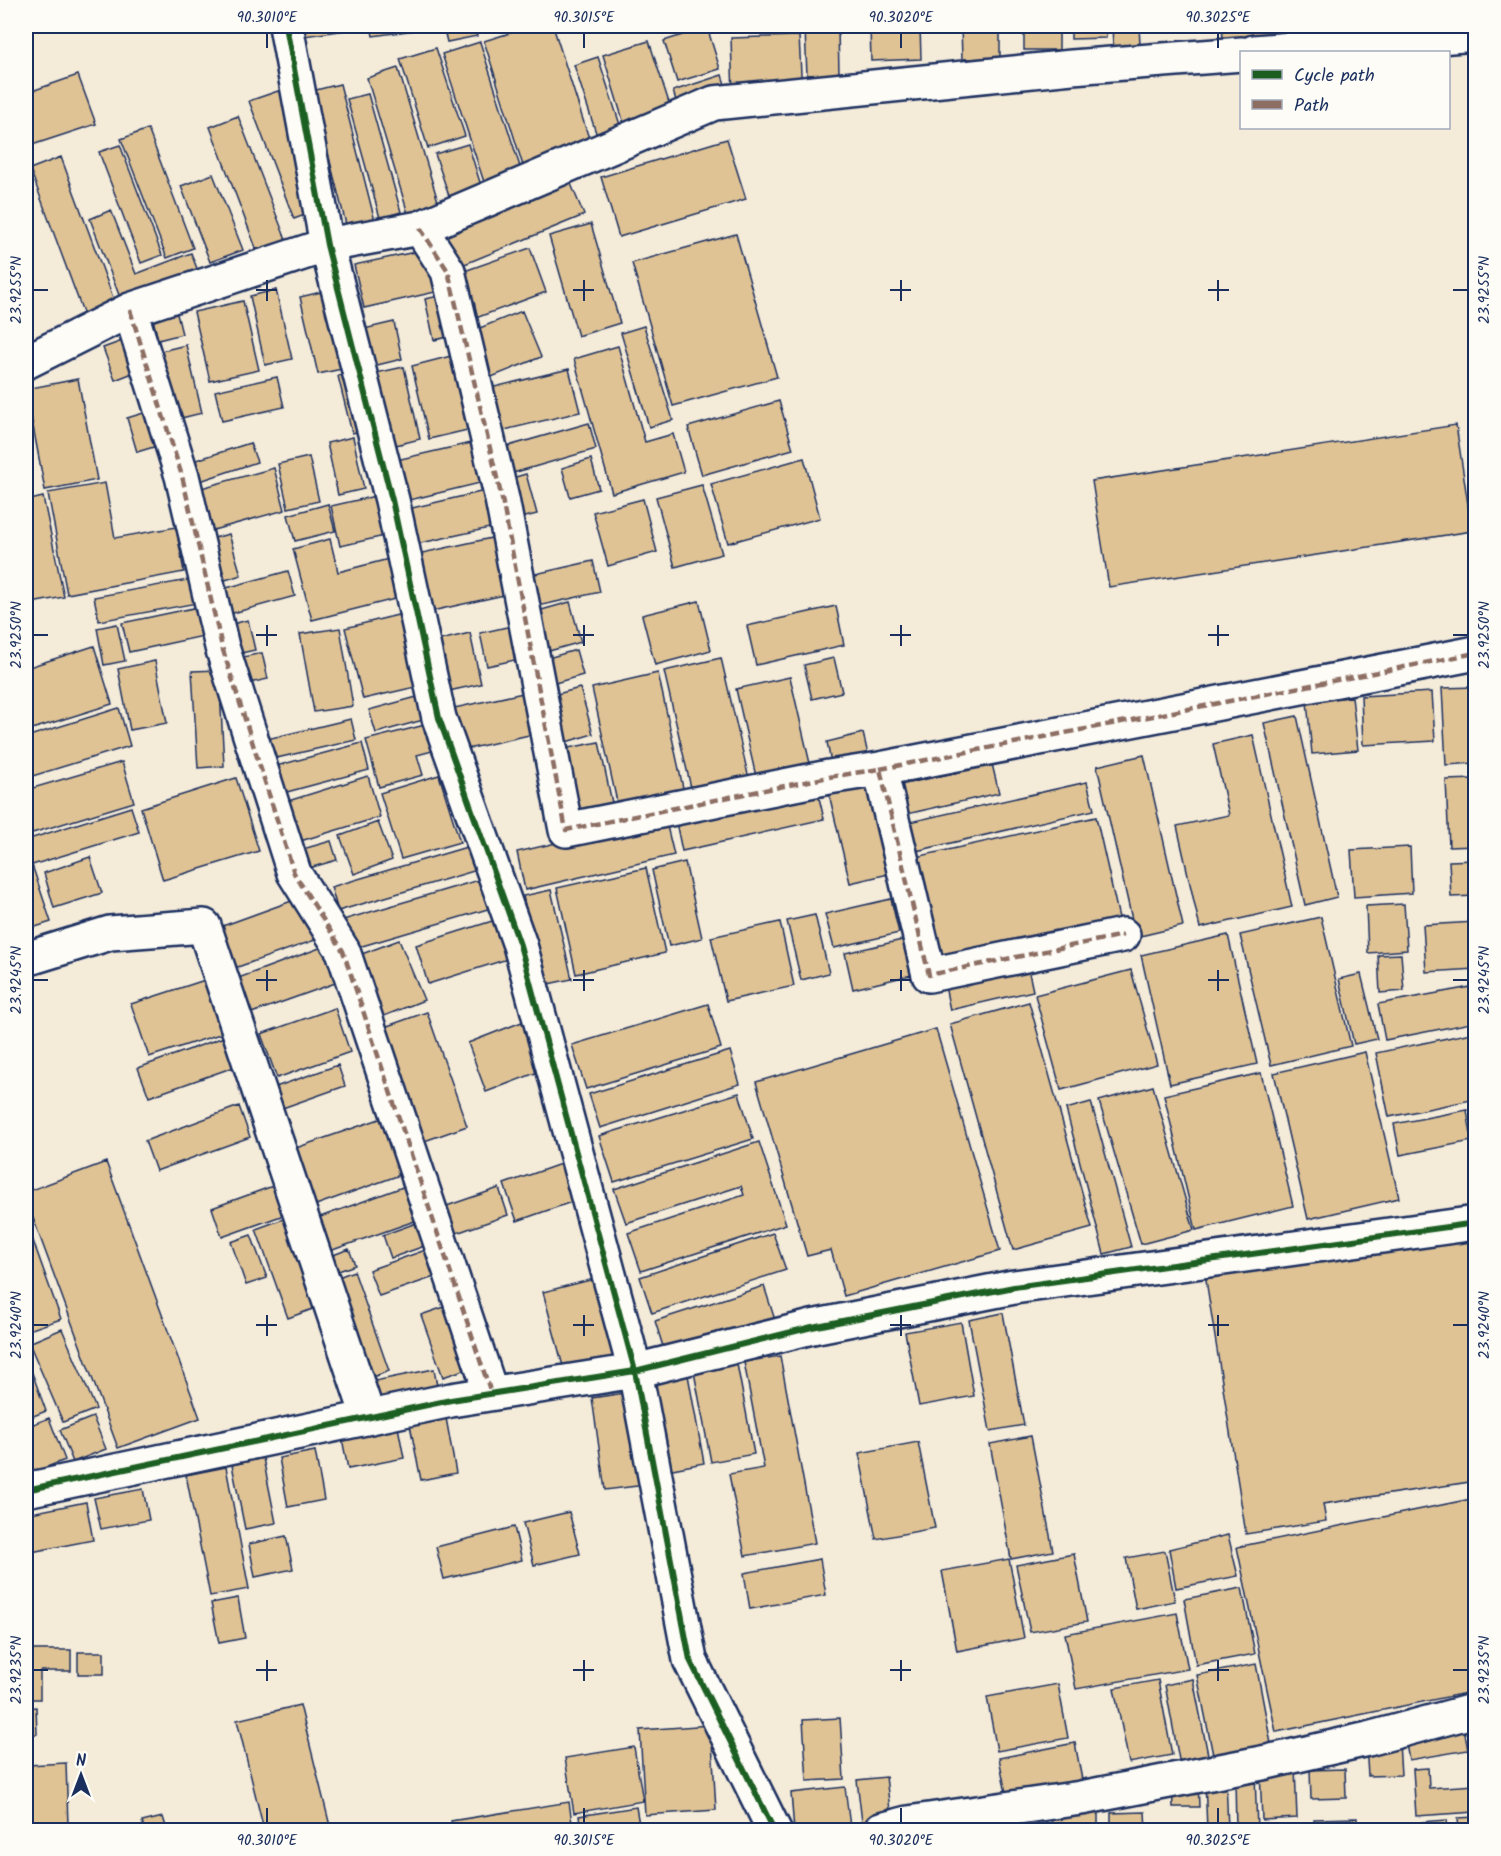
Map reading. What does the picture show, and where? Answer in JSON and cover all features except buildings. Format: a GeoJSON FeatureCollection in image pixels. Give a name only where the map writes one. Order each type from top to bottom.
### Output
{"type":"FeatureCollection","features":[{"type":"Feature","properties":{"kind":"street"},"geometry":{"type":"LineString","coordinates":[[286,26],[327,245],[392,500],[439,718],[520,945],[635,1371],[690,1660],[774,1830]]}},
{"type":"Feature","properties":{"kind":"street"},"geometry":{"type":"LineString","coordinates":[[1266,51],[1476,34]]}},
{"type":"Feature","properties":{"kind":"street"},"geometry":{"type":"LineString","coordinates":[[26,362],[130,310],[327,245],[420,228],[714,103],[1240,54]]}},
{"type":"Feature","properties":{"kind":"street"},"geometry":{"type":"LineString","coordinates":[[420,228],[448,271],[502,499],[566,831],[829,777],[1476,653]]}},
{"type":"Feature","properties":{"kind":"street"},"geometry":{"type":"LineString","coordinates":[[130,310],[182,476],[222,647],[294,873],[344,951],[491,1394]]}},
{"type":"Feature","properties":{"kind":"street"},"geometry":{"type":"LineString","coordinates":[[880,769],[929,975],[1123,935]]}},
{"type":"Feature","properties":{"kind":"street"},"geometry":{"type":"LineString","coordinates":[[26,959],[110,933],[204,926],[368,1416]]}},
{"type":"Feature","properties":{"kind":"street"},"geometry":{"type":"LineString","coordinates":[[26,1490],[368,1416],[635,1371],[812,1327],[1014,1287],[1476,1223]]}},
{"type":"Feature","properties":{"kind":"street"},"geometry":{"type":"LineString","coordinates":[[881,1830],[908,1823],[1081,1798],[1312,1753],[1476,1710]]}},
{"type":"Feature","properties":{"kind":"marked path"},"geometry":{"type":"LineString","coordinates":[[420,228],[448,271],[502,499],[566,830],[829,777],[880,769],[929,975],[1123,935]]}},
{"type":"Feature","properties":{"kind":"marked path"},"geometry":{"type":"LineString","coordinates":[[130,310],[182,476],[222,647],[294,873],[343,951],[491,1393]]}},
{"type":"Feature","properties":{"kind":"marked path"},"geometry":{"type":"LineString","coordinates":[[880,769],[1476,653]]}},
{"type":"Feature","properties":{"kind":"cycle path"},"geometry":{"type":"LineString","coordinates":[[286,26],[327,245],[392,500],[439,718],[520,945],[635,1371],[690,1660],[774,1830]]}},
{"type":"Feature","properties":{"kind":"cycle path"},"geometry":{"type":"LineString","coordinates":[[26,1490],[451,1400],[635,1371],[812,1327],[1014,1287],[1476,1223]]}}]}
